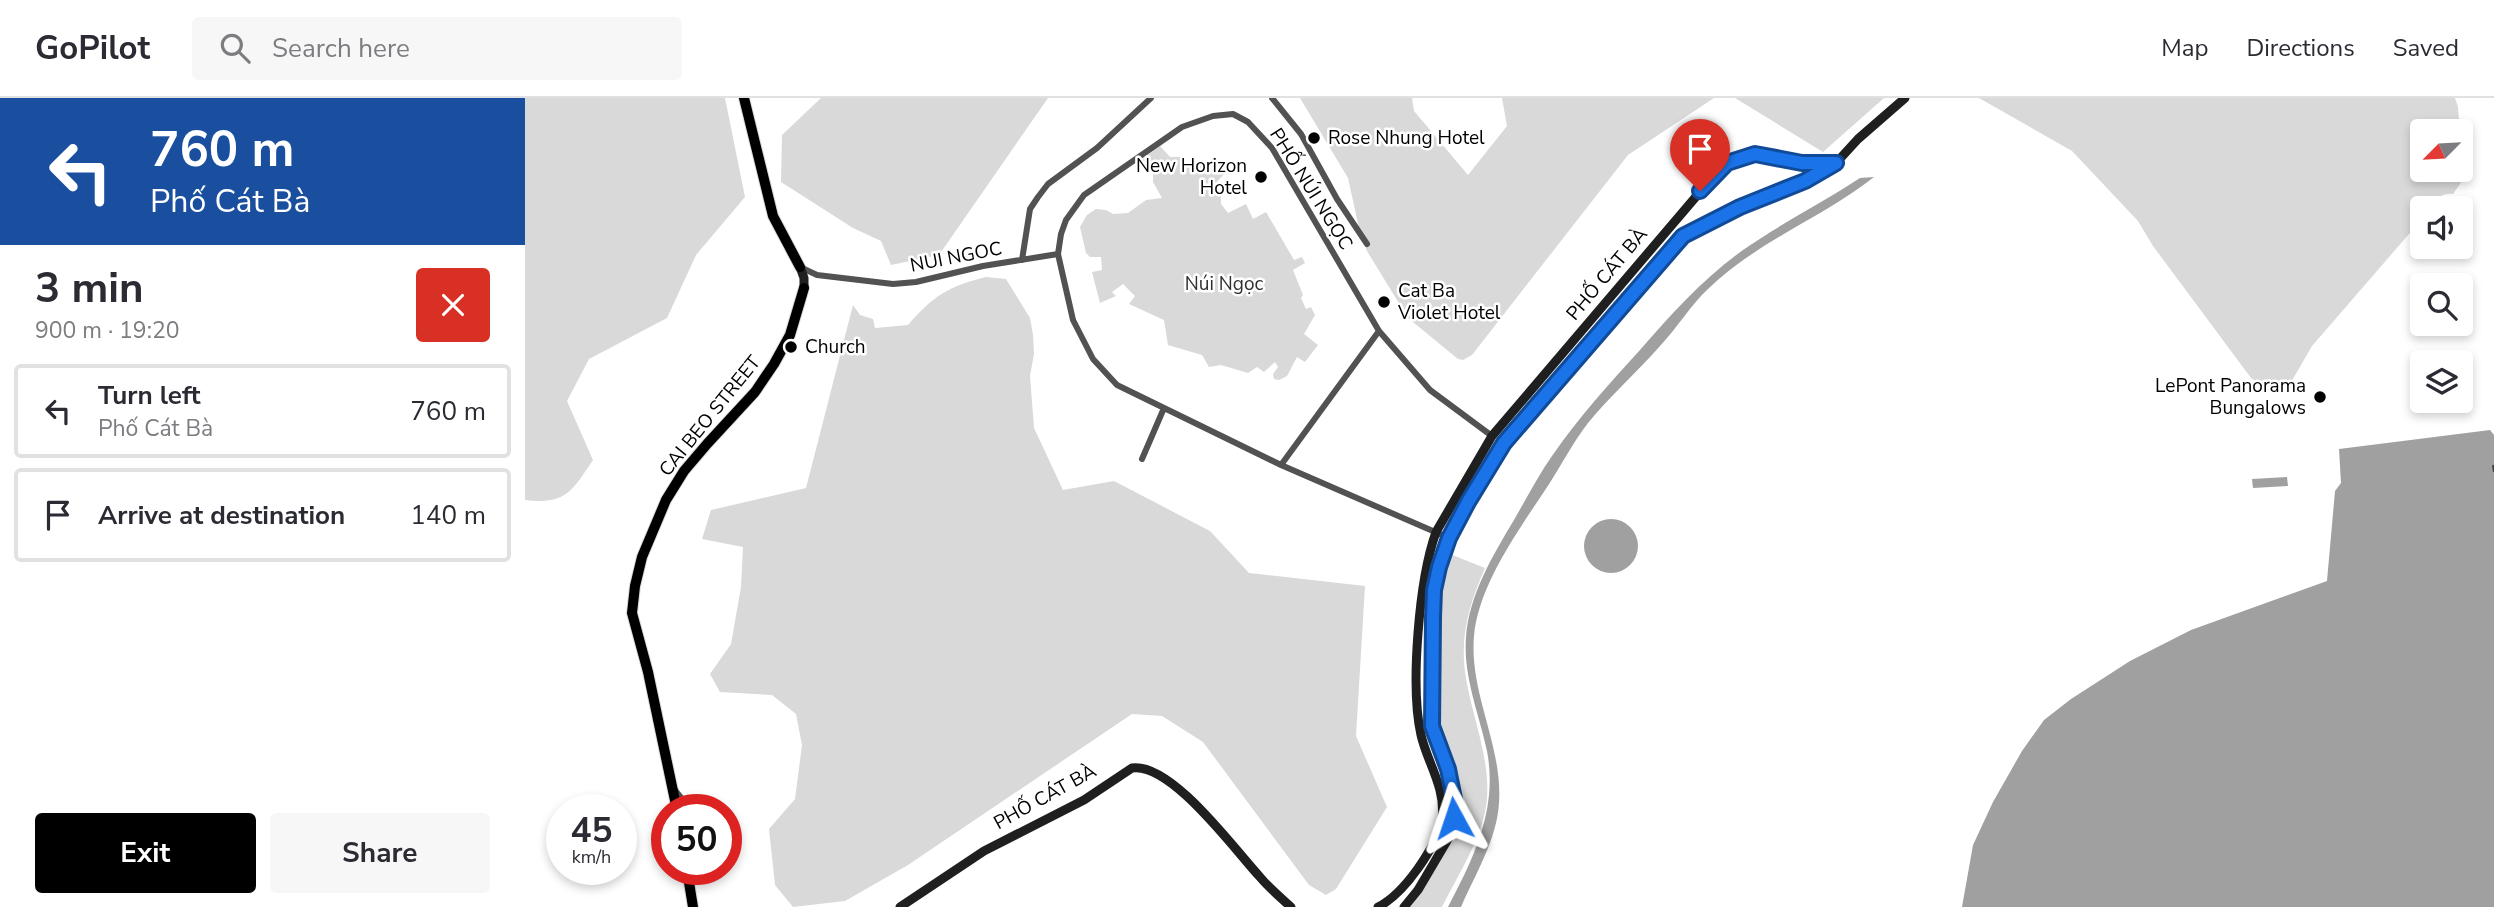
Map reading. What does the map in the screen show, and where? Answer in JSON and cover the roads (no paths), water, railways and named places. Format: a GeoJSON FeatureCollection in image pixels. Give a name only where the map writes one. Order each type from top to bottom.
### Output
{"type":"FeatureCollection","features":[{"type":"Feature","properties":{"kind":"main road","name":"CAI BEO STREET"},"geometry":{"type":"LineString","coordinates":[[674,794],[648,672],[632,613],[642,557],[666,500],[684,471],[755,393],[774,364],[790,335],[804,288],[800,267],[773,216],[744,98]]}},
{"type":"Feature","properties":{"kind":"main road"},"geometry":{"type":"LineString","coordinates":[[1836,163],[1858,139],[1905,98]]}},
{"type":"Feature","properties":{"kind":"main road","name":"PHỐ CÁT BÀ"},"geometry":{"type":"LineString","coordinates":[[1378,907],[1395,904],[1435,840],[1442,816],[1440,790],[1420,732],[1418,683],[1423,590],[1430,549],[1436,532],[1492,436],[1682,211],[1727,163],[1755,154],[1802,163],[1836,163]]}},
{"type":"Feature","properties":{"kind":"main road","name":"PHỐ CÁT BÀ"},"geometry":{"type":"LineString","coordinates":[[1404,907],[1451,834],[1454,818],[1455,804],[1448,769],[1432,726],[1434,590],[1449,538],[1504,443],[1683,236],[1740,207],[1805,181],[1836,163]]}},
{"type":"Feature","properties":{"kind":"main road"},"geometry":{"type":"LineString","coordinates":[[1593,318],[1603,327]]}},
{"type":"Feature","properties":{"kind":"main road"},"geometry":{"type":"LineString","coordinates":[[1492,436],[1504,443]]}},
{"type":"Feature","properties":{"kind":"main road"},"geometry":{"type":"LineString","coordinates":[[1418,683],[1431,683]]}},
{"type":"Feature","properties":{"kind":"main road","name":"PHỐ CÁT BÀ"},"geometry":{"type":"LineString","coordinates":[[900,907],[984,850],[1084,800],[1132,768],[1142,766],[1175,785],[1205,813],[1262,880],[1291,907]]}},
{"type":"Feature","properties":{"kind":"main road"},"geometry":{"type":"LineString","coordinates":[[1442,816],[1454,818]]}},
{"type":"Feature","properties":{"kind":"main road"},"geometry":{"type":"LineString","coordinates":[[689,885],[693,907]]}},
{"type":"Feature","properties":{"kind":"street"},"geometry":{"type":"LineString","coordinates":[[1022,260],[1030,209],[1048,184],[1097,148],[1151,98]]}},
{"type":"Feature","properties":{"kind":"street"},"geometry":{"type":"LineString","coordinates":[[1272,98],[1301,134],[1337,199],[1367,244]]}},
{"type":"Feature","properties":{"kind":"street","name":"PHỐ NÚI NGỌC"},"geometry":{"type":"LineString","coordinates":[[1449,538],[1281,466],[1117,385],[1093,359],[1073,320],[1058,254],[1066,220],[1084,195],[1182,127],[1213,116],[1233,114],[1248,122],[1272,148],[1379,331],[1430,390],[1492,436]]}},
{"type":"Feature","properties":{"kind":"street","name":"NUI NGOC"},"geometry":{"type":"LineString","coordinates":[[817,275],[905,283],[1058,254]]}},
{"type":"Feature","properties":{"kind":"street"},"geometry":{"type":"LineString","coordinates":[[800,267],[817,275]]}},
{"type":"Feature","properties":{"kind":"street","name":"CAI BEO STREET"},"geometry":{"type":"LineString","coordinates":[[804,288],[817,275]]}},
{"type":"Feature","properties":{"kind":"street"},"geometry":{"type":"LineString","coordinates":[[1281,466],[1379,331]]}},
{"type":"Feature","properties":{"kind":"street"},"geometry":{"type":"LineString","coordinates":[[1142,459],[1164,408]]}},
{"type":"Feature","properties":{"kind":"street"},"geometry":{"type":"LineString","coordinates":[[673,788],[678,794]]}},
{"type":"Feature","properties":{"kind":"place","name":"Rose Nhung Hotel"},"geometry":{"type":"Point","coordinates":[1314,138]}},
{"type":"Feature","properties":{"kind":"place","name":"New Horizon Hotel"},"geometry":{"type":"Point","coordinates":[1261,177]}},
{"type":"Feature","properties":{"kind":"place","name":"Cat Ba Violet Hotel"},"geometry":{"type":"Point","coordinates":[1384,302]}},
{"type":"Feature","properties":{"kind":"place","name":"Church"},"geometry":{"type":"Point","coordinates":[791,347]}},
{"type":"Feature","properties":{"kind":"place","name":"LePont Panorama Bungalows"},"geometry":{"type":"Point","coordinates":[2320,397]}},
{"type":"Feature","properties":{"kind":"park label","name":"Núi Ngọc"},"geometry":{"type":"Point","coordinates":[1224,284]}}]}
